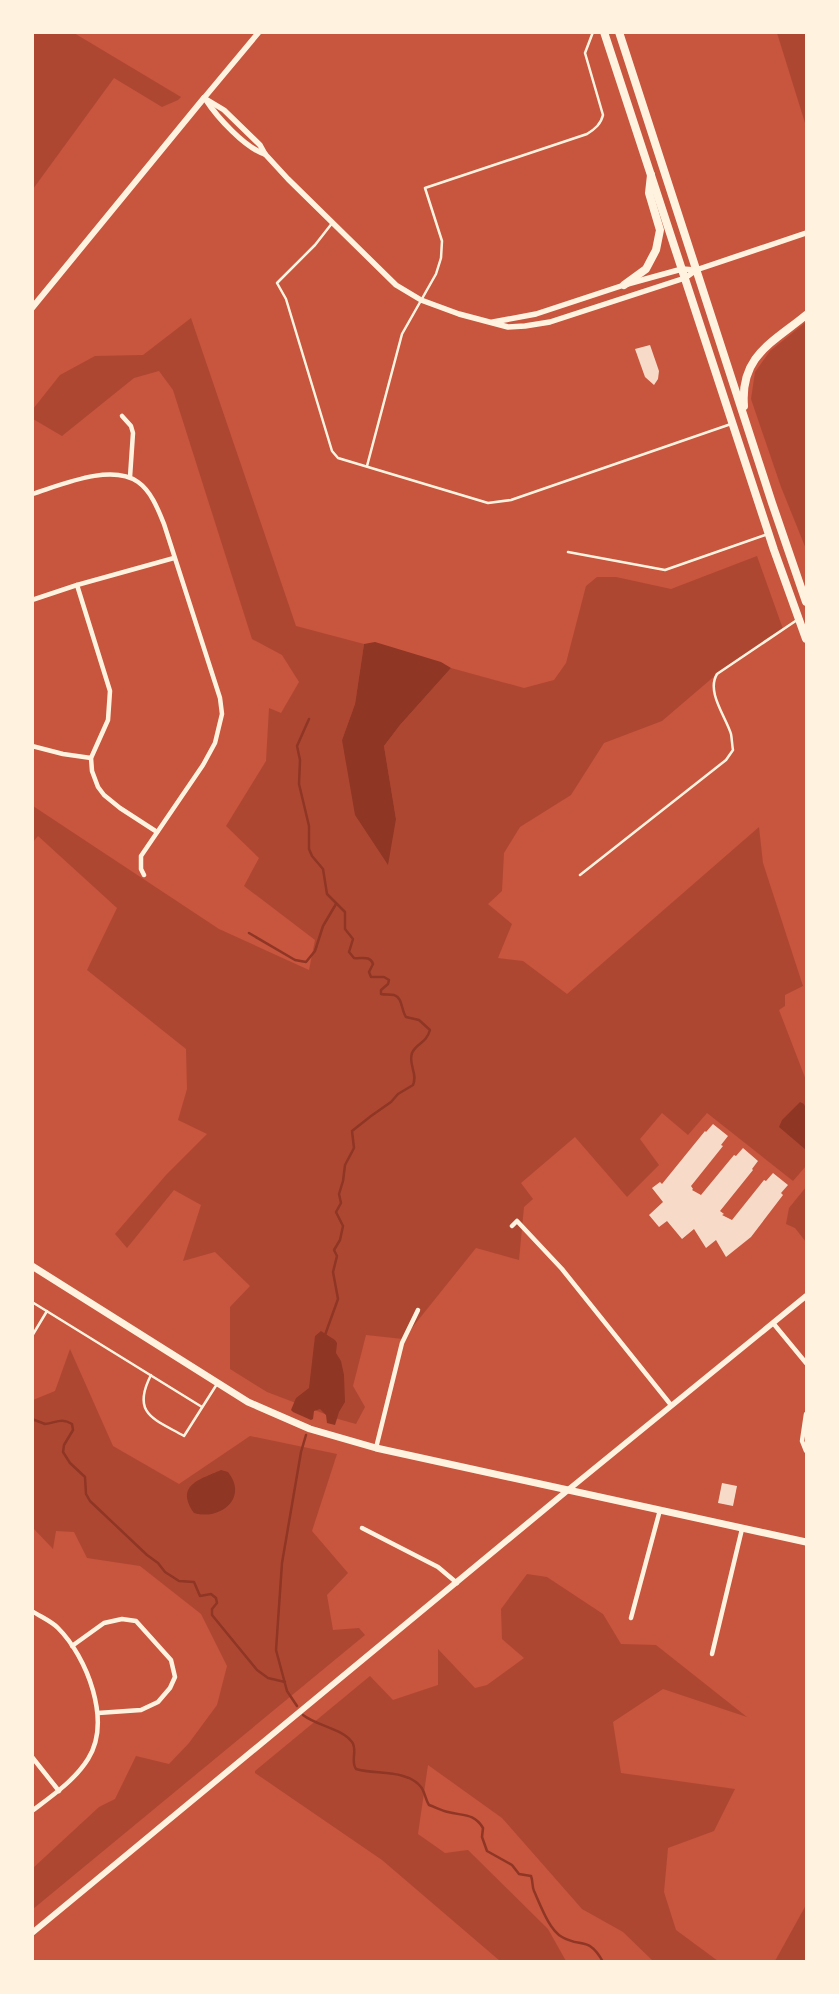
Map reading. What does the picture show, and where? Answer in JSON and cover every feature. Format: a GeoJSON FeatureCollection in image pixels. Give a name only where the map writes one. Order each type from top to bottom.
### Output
{"type":"FeatureCollection","features":[{"type":"Feature","properties":{"kind":"highway"},"geometry":{"type":"LineString","coordinates":[[604,32],[732,424],[806,639]]}},
{"type":"Feature","properties":{"kind":"highway"},"geometry":{"type":"LineString","coordinates":[[619,32],[806,602]]}},
{"type":"Feature","properties":{"kind":"highway"},"geometry":{"type":"LineString","coordinates":[[624,285],[646,269],[656,250],[660,230],[649,193],[651,173]]}},
{"type":"Feature","properties":{"kind":"highway"},"geometry":{"type":"LineString","coordinates":[[745,420],[743,391],[745,377],[750,365],[757,355],[806,316]]}},
{"type":"Feature","properties":{"kind":"main road"},"geometry":{"type":"LineString","coordinates":[[32,308],[204,98]]}},
{"type":"Feature","properties":{"kind":"main road"},"geometry":{"type":"LineString","coordinates":[[32,1266],[248,1402],[310,1429],[376,1448],[806,1542]]}},
{"type":"Feature","properties":{"kind":"main road"},"geometry":{"type":"LineString","coordinates":[[32,1933],[568,1490]]}},
{"type":"Feature","properties":{"kind":"street"},"geometry":{"type":"LineString","coordinates":[[259,32],[204,98],[228,126],[256,151],[265,154],[396,285],[421,300],[459,314],[508,327],[550,322],[685,278],[696,270],[806,233]]}},
{"type":"Feature","properties":{"kind":"street"},"geometry":{"type":"LineString","coordinates":[[492,322],[536,314],[624,285],[682,269],[696,270]]}},
{"type":"Feature","properties":{"kind":"street"},"geometry":{"type":"LineString","coordinates":[[122,416],[131,426],[133,433],[130,477]]}},
{"type":"Feature","properties":{"kind":"street"},"geometry":{"type":"LineString","coordinates":[[32,494],[72,481],[104,474],[118,474],[139,482],[155,502],[220,698],[222,714],[215,743],[141,856],[140,869],[144,874]]}},
{"type":"Feature","properties":{"kind":"street"},"geometry":{"type":"LineString","coordinates":[[32,600],[77,585],[174,558]]}},
{"type":"Feature","properties":{"kind":"street"},"geometry":{"type":"LineString","coordinates":[[77,585],[110,691],[108,720],[91,758],[94,779],[104,795],[120,808],[158,832]]}},
{"type":"Feature","properties":{"kind":"street"},"geometry":{"type":"LineString","coordinates":[[32,746],[63,754],[91,758]]}},
{"type":"Feature","properties":{"kind":"street"},"geometry":{"type":"LineString","coordinates":[[512,1226],[518,1221],[562,1269],[671,1406]]}},
{"type":"Feature","properties":{"kind":"street"},"geometry":{"type":"LineString","coordinates":[[568,1490],[806,1296]]}},
{"type":"Feature","properties":{"kind":"street"},"geometry":{"type":"LineString","coordinates":[[376,1448],[402,1343],[418,1310]]}},
{"type":"Feature","properties":{"kind":"street"},"geometry":{"type":"LineString","coordinates":[[773,1323],[806,1363]]}},
{"type":"Feature","properties":{"kind":"street"},"geometry":{"type":"LineString","coordinates":[[806,1414],[802,1441],[806,1450]]}},
{"type":"Feature","properties":{"kind":"street"},"geometry":{"type":"LineString","coordinates":[[631,1618],[660,1510]]}},
{"type":"Feature","properties":{"kind":"street"},"geometry":{"type":"LineString","coordinates":[[362,1528],[438,1567],[457,1583]]}},
{"type":"Feature","properties":{"kind":"street"},"geometry":{"type":"LineString","coordinates":[[712,1654],[742,1529]]}},
{"type":"Feature","properties":{"kind":"street"},"geometry":{"type":"LineString","coordinates":[[32,1611],[58,1628],[72,1646],[94,1691],[98,1713],[96,1741],[89,1758],[59,1791],[32,1811]]}},
{"type":"Feature","properties":{"kind":"street"},"geometry":{"type":"LineString","coordinates":[[72,1646],[104,1623],[129,1620],[136,1621],[172,1660],[176,1677],[170,1688],[158,1702],[141,1710],[98,1713]]}},
{"type":"Feature","properties":{"kind":"street"},"geometry":{"type":"LineString","coordinates":[[32,1757],[59,1791]]}},
{"type":"Feature","properties":{"kind":"lane"},"geometry":{"type":"LineString","coordinates":[[366,467],[402,334],[436,274],[441,258],[442,241],[425,188],[587,134],[596,128],[602,121],[603,115],[586,53],[593,32]]}},
{"type":"Feature","properties":{"kind":"lane"},"geometry":{"type":"LineString","coordinates":[[333,222],[315,245],[277,283],[286,299],[332,451],[338,458],[488,502],[500,502],[537,492],[732,424]]}},
{"type":"Feature","properties":{"kind":"lane"},"geometry":{"type":"LineString","coordinates":[[568,552],[665,570],[769,533]]}},
{"type":"Feature","properties":{"kind":"lane"},"geometry":{"type":"LineString","coordinates":[[580,875],[726,760],[733,750],[732,736],[715,694],[713,680],[717,674],[799,619]]}},
{"type":"Feature","properties":{"kind":"lane"},"geometry":{"type":"LineString","coordinates":[[32,1302],[202,1407]]}},
{"type":"Feature","properties":{"kind":"lane"},"geometry":{"type":"LineString","coordinates":[[32,1336],[48,1312]]}},
{"type":"Feature","properties":{"kind":"lane"},"geometry":{"type":"LineString","coordinates":[[151,1375],[144,1389],[143,1402],[148,1415],[184,1436],[217,1383]]}},
{"type":"Feature","properties":{"kind":"shaded area"},"geometry":{"type":"Polygon","coordinates":[[[33,32],[74,33],[181,97],[162,107],[114,78],[33,189],[33,32]]]}},
{"type":"Feature","properties":{"kind":"shaded area"},"geometry":{"type":"Polygon","coordinates":[[[777,33],[806,33],[806,126],[777,33]]]}},
{"type":"Feature","properties":{"kind":"shaded area"},"geometry":{"type":"Polygon","coordinates":[[[191,318],[296,626],[364,644],[355,704],[342,740],[396,819],[384,746],[400,725],[451,668],[524,688],[554,680],[566,663],[586,586],[597,577],[616,577],[671,589],[757,556],[783,629],[717,674],[662,721],[604,743],[571,795],[520,827],[504,853],[502,891],[488,904],[512,924],[498,958],[523,961],[567,994],[759,827],[763,863],[803,986],[785,995],[785,1006],[779,1010],[806,1080],[806,1166],[793,1181],[707,1113],[688,1135],[662,1113],[640,1139],[659,1165],[627,1197],[575,1137],[521,1183],[533,1199],[524,1207],[519,1260],[476,1248],[403,1339],[366,1335],[353,1386],[365,1407],[356,1424],[267,1392],[230,1369],[230,1307],[250,1286],[215,1252],[183,1261],[201,1205],[174,1190],[127,1248],[115,1234],[166,1175],[207,1134],[178,1120],[187,1089],[186,1049],[87,970],[117,908],[38,836],[33,842],[33,806],[219,929],[309,970],[315,940],[244,886],[259,858],[226,826],[266,761],[269,708],[281,713],[299,682],[282,655],[252,639],[173,390],[159,371],[134,378],[62,436],[33,419],[33,409],[60,375],[95,356],[143,355],[191,318]]]}},
{"type":"Feature","properties":{"kind":"shaded area"},"geometry":{"type":"Polygon","coordinates":[[[806,322],[806,549],[781,487],[751,399],[755,372],[770,351],[806,322]]]}},
{"type":"Feature","properties":{"kind":"shaded area"},"geometry":{"type":"Polygon","coordinates":[[[375,642],[441,662],[451,668],[400,725],[384,746],[396,819],[388,865],[355,815],[342,740],[355,704],[364,644],[375,642]]]}},
{"type":"Feature","properties":{"kind":"shaded area"},"geometry":{"type":"Polygon","coordinates":[[[800,1102],[804,1104],[806,1109],[806,1150],[779,1127],[782,1120],[800,1102]]]}},
{"type":"Feature","properties":{"kind":"shaded area"},"geometry":{"type":"Polygon","coordinates":[[[806,1187],[806,1242],[795,1228],[786,1224],[789,1208],[806,1187]]]}},
{"type":"Feature","properties":{"kind":"shaded area"},"geometry":{"type":"Polygon","coordinates":[[[321,1331],[337,1343],[336,1353],[341,1361],[344,1375],[345,1402],[339,1412],[335,1425],[327,1423],[326,1415],[320,1409],[314,1411],[313,1419],[311,1420],[291,1410],[296,1398],[309,1388],[315,1336],[321,1331]]]}},
{"type":"Feature","properties":{"kind":"shaded area"},"geometry":{"type":"Polygon","coordinates":[[[70,1349],[113,1446],[179,1484],[250,1436],[337,1454],[312,1531],[348,1573],[327,1595],[333,1630],[359,1628],[365,1635],[33,1909],[33,1868],[99,1807],[115,1799],[136,1756],[169,1764],[189,1743],[217,1705],[227,1666],[201,1614],[140,1566],[87,1558],[74,1532],[56,1531],[53,1549],[33,1528],[33,1400],[55,1391],[70,1349]]]}},
{"type":"Feature","properties":{"kind":"shaded area"},"geometry":{"type":"Polygon","coordinates":[[[221,1470],[228,1472],[234,1482],[233,1499],[229,1505],[213,1514],[194,1513],[189,1504],[188,1490],[198,1481],[221,1470]]]}},
{"type":"Feature","properties":{"kind":"shaded area"},"geometry":{"type":"Polygon","coordinates":[[[527,1574],[547,1577],[603,1614],[621,1644],[656,1645],[747,1717],[663,1689],[613,1722],[621,1773],[735,1789],[714,1831],[668,1848],[664,1892],[676,1930],[718,1961],[653,1961],[623,1932],[582,1909],[502,1818],[428,1765],[418,1834],[445,1853],[468,1850],[548,1929],[566,1961],[500,1961],[382,1860],[255,1773],[255,1771],[370,1676],[393,1700],[438,1685],[438,1649],[475,1688],[487,1685],[524,1658],[502,1639],[501,1609],[527,1574]]]}},
{"type":"Feature","properties":{"kind":"shaded area"},"geometry":{"type":"Polygon","coordinates":[[[806,1905],[806,1961],[775,1961],[806,1905]]]}},
{"type":"Feature","properties":{"kind":"building"},"geometry":{"type":"Polygon","coordinates":[[[650,345],[659,371],[658,379],[654,385],[645,377],[635,349],[650,345]]]}},
{"type":"Feature","properties":{"kind":"building"},"geometry":{"type":"Polygon","coordinates":[[[713,1124],[728,1136],[721,1145],[723,1146],[691,1186],[692,1190],[701,1195],[734,1155],[736,1156],[743,1148],[758,1161],[720,1211],[724,1214],[722,1215],[732,1220],[764,1180],[766,1181],[773,1173],[788,1185],[781,1193],[783,1195],[751,1237],[726,1257],[716,1240],[706,1248],[694,1229],[682,1239],[667,1221],[659,1227],[649,1215],[663,1202],[652,1188],[660,1182],[662,1184],[705,1131],[713,1124]]]}},
{"type":"Feature","properties":{"kind":"building"},"geometry":{"type":"Polygon","coordinates":[[[722,1483],[737,1486],[733,1506],[718,1503],[722,1483]]]}},
{"type":"Feature","properties":{"kind":"waterway"},"geometry":{"type":"LineString","coordinates":[[309,719],[297,746],[300,760],[299,784],[309,826],[309,849],[312,856],[323,869],[327,894],[345,912],[345,929],[353,939],[349,952],[354,958],[370,959],[373,964],[369,972],[371,977],[384,977],[389,980],[388,984],[381,990],[381,994],[397,997],[406,1017],[419,1020],[430,1030],[426,1038],[412,1053],[413,1085],[398,1094],[391,1102],[352,1131],[354,1148],[345,1165],[339,1194],[341,1203],[336,1212],[343,1226],[340,1240],[334,1250],[337,1256],[333,1272],[338,1299],[325,1335]]}},
{"type":"Feature","properties":{"kind":"waterway"},"geometry":{"type":"LineString","coordinates":[[249,933],[295,960],[306,962],[315,951],[323,926],[336,904]]}},
{"type":"Feature","properties":{"kind":"waterway"},"geometry":{"type":"LineString","coordinates":[[32,1419],[45,1424],[62,1421],[72,1424],[73,1430],[64,1445],[63,1452],[70,1463],[85,1477],[86,1494],[90,1501],[158,1563],[165,1572],[179,1581],[194,1582],[200,1596],[211,1594],[216,1598],[217,1603],[212,1609],[212,1615],[257,1670],[268,1678],[285,1682]]}},
{"type":"Feature","properties":{"kind":"waterway"},"geometry":{"type":"LineString","coordinates":[[297,1706],[287,1691],[276,1650],[282,1563],[301,1452],[306,1435]]}},
{"type":"Feature","properties":{"kind":"waterway"},"geometry":{"type":"LineString","coordinates":[[303,1715],[342,1733],[352,1742],[354,1745],[354,1766],[356,1769],[408,1777],[421,1787],[429,1805],[472,1817],[480,1823],[483,1828],[482,1837],[487,1851],[512,1865],[519,1874],[531,1876],[533,1889],[549,1923],[557,1934],[589,1946],[598,1954],[603,1962]]}}]}
